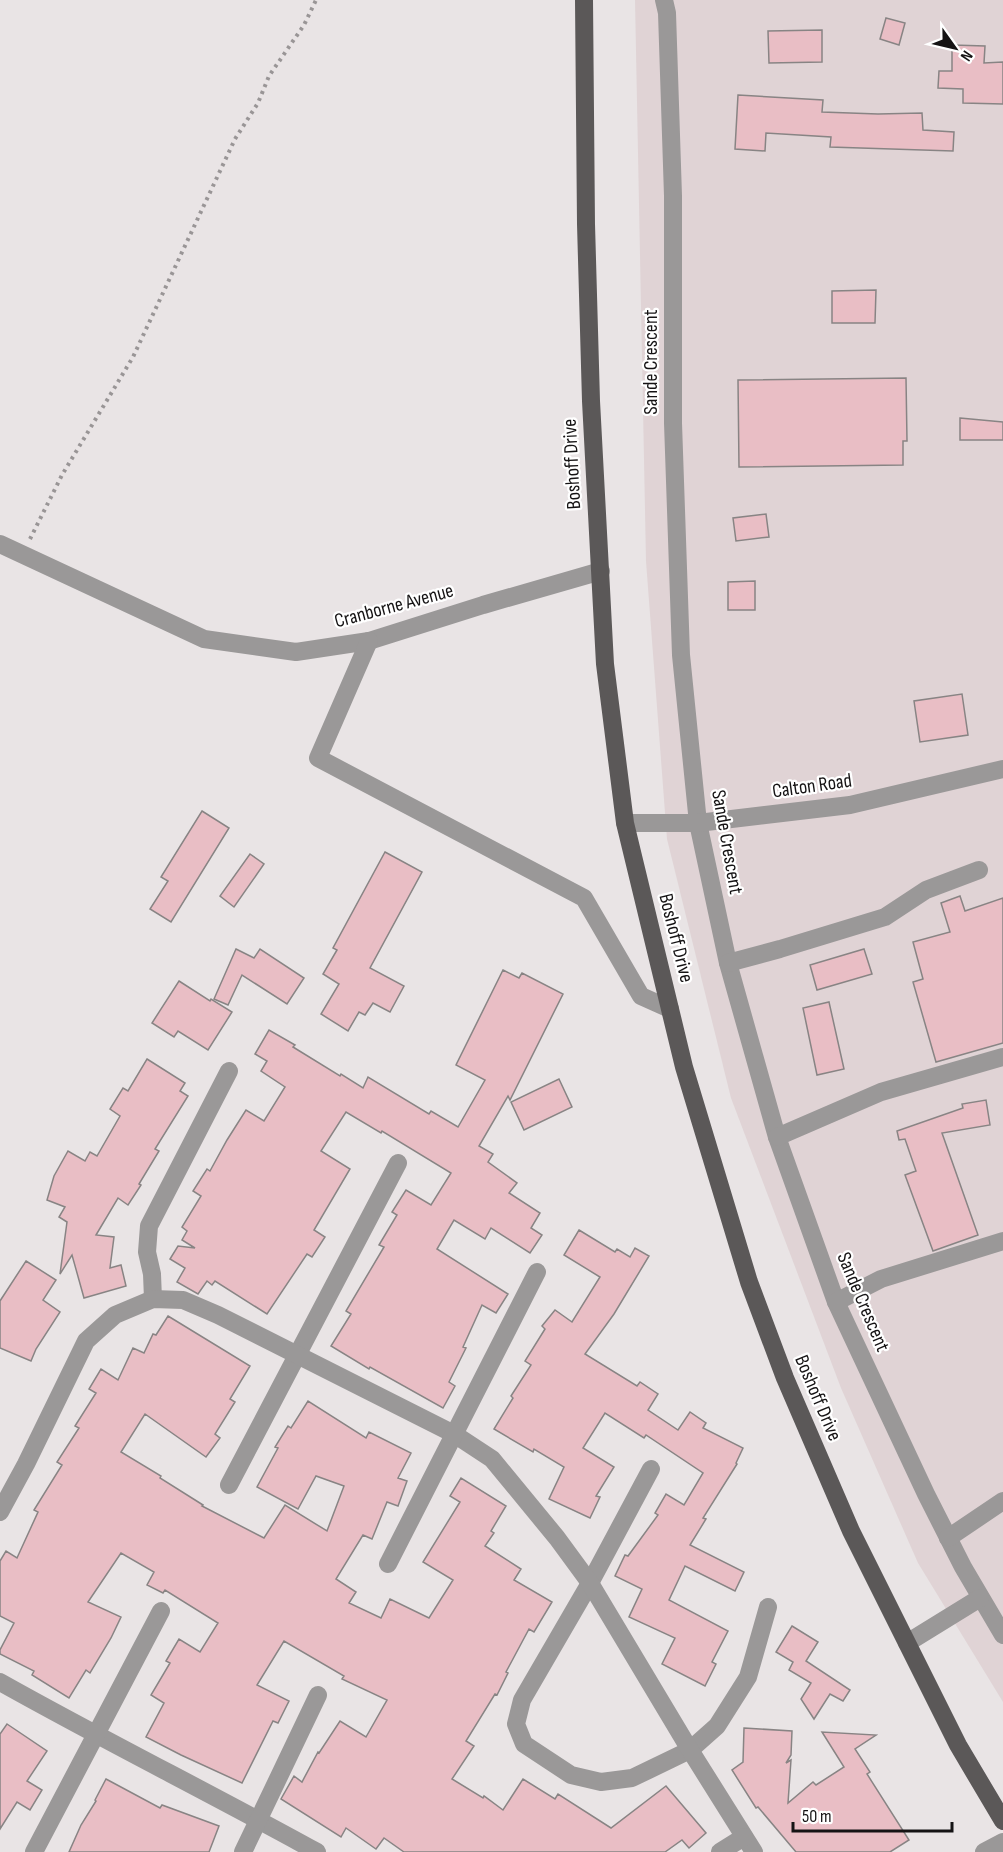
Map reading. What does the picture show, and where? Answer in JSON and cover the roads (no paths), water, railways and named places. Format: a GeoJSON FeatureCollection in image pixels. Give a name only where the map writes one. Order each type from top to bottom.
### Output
{"type":"FeatureCollection","features":[{"type":"Feature","properties":{"kind":"main road","name":"Boshoff Drive"},"geometry":{"type":"LineString","coordinates":[[584,0],[585,164],[591,401],[605,664],[625,823],[684,1067],[753,1293],[785,1378],[851,1530],[958,1745],[1003,1821]]}},
{"type":"Feature","properties":{"kind":"street","name":"Sande Crescent"},"geometry":{"type":"LineString","coordinates":[[664,0],[667,13],[673,196],[673,423],[681,655],[698,823],[728,963],[777,1137],[836,1302],[948,1538],[1003,1635]]}},
{"type":"Feature","properties":{"kind":"street","name":"Cranborne Avenue"},"geometry":{"type":"LineString","coordinates":[[0,544],[204,639],[296,652],[369,641],[601,571]]}},
{"type":"Feature","properties":{"kind":"street"},"geometry":{"type":"LineString","coordinates":[[369,641],[318,758],[584,898],[641,996],[670,1009]]}},
{"type":"Feature","properties":{"kind":"street","name":"Calton Road"},"geometry":{"type":"LineString","coordinates":[[625,823],[698,823],[850,805],[1003,769]]}},
{"type":"Feature","properties":{"kind":"street"},"geometry":{"type":"LineString","coordinates":[[728,963],[885,917],[926,890],[979,870]]}},
{"type":"Feature","properties":{"kind":"street"},"geometry":{"type":"LineString","coordinates":[[777,1137],[881,1092],[1003,1057]]}},
{"type":"Feature","properties":{"kind":"street"},"geometry":{"type":"LineString","coordinates":[[153,1299],[152,1274],[147,1252],[148,1226],[229,1071]]}},
{"type":"Feature","properties":{"kind":"street"},"geometry":{"type":"LineString","coordinates":[[229,1485],[398,1163]]}},
{"type":"Feature","properties":{"kind":"street"},"geometry":{"type":"LineString","coordinates":[[836,1302],[881,1279],[1003,1241]]}},
{"type":"Feature","properties":{"kind":"street"},"geometry":{"type":"LineString","coordinates":[[388,1564],[537,1272]]}},
{"type":"Feature","properties":{"kind":"street"},"geometry":{"type":"LineString","coordinates":[[0,1512],[86,1341],[115,1315],[153,1299],[183,1300],[218,1316],[454,1434],[492,1459],[557,1538],[590,1583],[749,1844],[720,1852]]}},
{"type":"Feature","properties":{"kind":"street"},"geometry":{"type":"LineString","coordinates":[[651,1469],[590,1583],[522,1700],[516,1724],[524,1744],[571,1775],[601,1782],[632,1778],[690,1750],[717,1726],[747,1677],[768,1607]]}},
{"type":"Feature","properties":{"kind":"street"},"geometry":{"type":"LineString","coordinates":[[948,1538],[1003,1501]]}},
{"type":"Feature","properties":{"kind":"street"},"geometry":{"type":"LineString","coordinates":[[907,1643],[981,1598]]}},
{"type":"Feature","properties":{"kind":"street"},"geometry":{"type":"LineString","coordinates":[[34,1852],[161,1611]]}},
{"type":"Feature","properties":{"kind":"street"},"geometry":{"type":"LineString","coordinates":[[0,1682],[94,1735],[260,1820],[317,1852]]}},
{"type":"Feature","properties":{"kind":"street"},"geometry":{"type":"LineString","coordinates":[[243,1852],[318,1695]]}},
{"type":"Feature","properties":{"kind":"street"},"geometry":{"type":"LineString","coordinates":[[984,1852],[1003,1842]]}}]}
